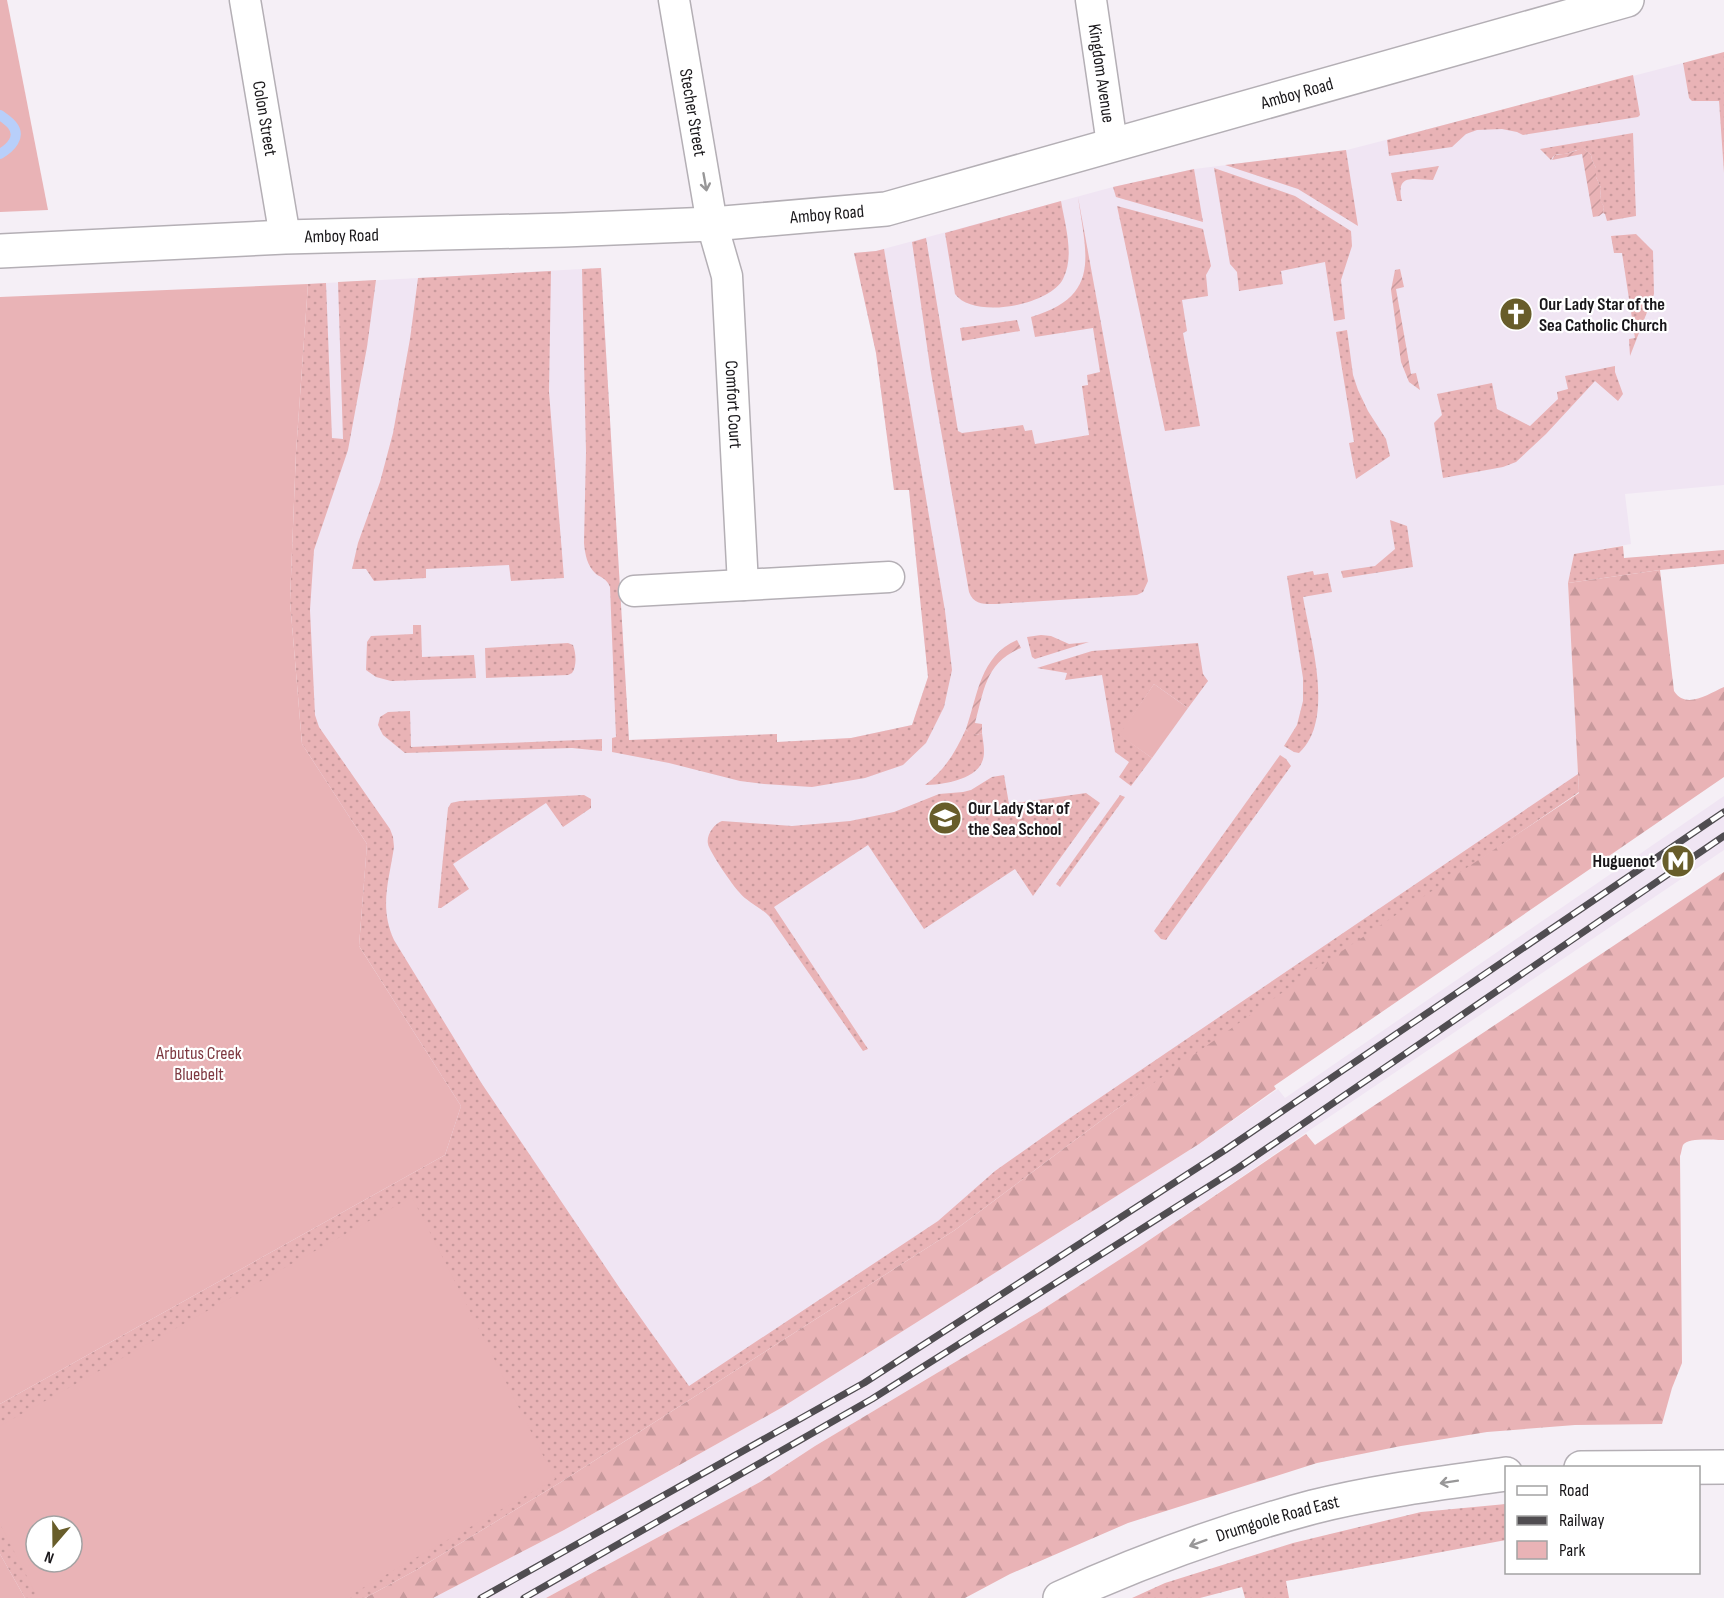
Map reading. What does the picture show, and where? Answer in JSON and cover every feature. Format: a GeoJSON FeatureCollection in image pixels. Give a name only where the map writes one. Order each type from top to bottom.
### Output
{"type":"FeatureCollection","features":[{"type":"Feature","properties":{"kind":"main road","name":"Amboy Road"},"geometry":{"type":"LineString","coordinates":[[0,251],[285,237],[712,224],[886,209],[1627,0]]}},
{"type":"Feature","properties":{"kind":"main road"},"geometry":{"type":"LineString","coordinates":[[1700,1467],[1724,1467]]}},
{"type":"Feature","properties":{"kind":"main road","name":"Drumgoole Road East"},"geometry":{"type":"LineString","coordinates":[[1060,1598],[1135,1566],[1200,1542],[1316,1506],[1505,1474]]}},
{"type":"Feature","properties":{"kind":"street","name":"Colon Street"},"geometry":{"type":"LineString","coordinates":[[245,0],[285,237]]}},
{"type":"Feature","properties":{"kind":"street","name":"Stecher Street"},"geometry":{"type":"LineString","coordinates":[[674,0],[712,224]]}},
{"type":"Feature","properties":{"kind":"street","name":"Kingdom Avenue"},"geometry":{"type":"LineString","coordinates":[[1091,0],[1112,144]]}},
{"type":"Feature","properties":{"kind":"street","name":"Comfort Court"},"geometry":{"type":"LineString","coordinates":[[712,224],[727,276],[743,585]]}},
{"type":"Feature","properties":{"kind":"street"},"geometry":{"type":"LineString","coordinates":[[634,591],[889,578]]}},
{"type":"Feature","properties":{"kind":"shaded area","name":"Our Lady Star of the Sea School"},"geometry":{"type":"Polygon","coordinates":[[[1683,63],[1689,98],[1692,101],[1719,101],[1724,173],[1724,485],[1625,494],[1631,544],[1574,554],[1568,583],[1579,792],[1114,1111],[365,1598],[25,1598],[0,1554],[0,1404],[445,1155],[302,744],[308,284],[601,268],[629,740],[777,734],[777,742],[851,738],[912,725],[928,677],[909,490],[894,490],[876,353],[854,253],[876,251],[1113,187],[1194,169],[1343,151],[1683,63]]]}},
{"type":"Feature","properties":{"kind":"shaded area"},"geometry":{"type":"Polygon","coordinates":[[[1724,796],[1724,850],[1139,1247],[1037,1313],[815,1446],[760,1482],[546,1598],[433,1598],[564,1530],[781,1408],[1199,1144],[1278,1089],[1285,1098],[1724,796]]]}},
{"type":"Feature","properties":{"kind":"green space"},"geometry":{"type":"Polygon","coordinates":[[[0,0],[7,0],[48,210],[0,212],[0,0]]]}},
{"type":"Feature","properties":{"kind":"green space"},"geometry":{"type":"Polygon","coordinates":[[[1724,52],[1724,173],[1719,101],[1692,101],[1689,98],[1683,63],[1724,52]]]}},
{"type":"Feature","properties":{"kind":"green space"},"geometry":{"type":"Polygon","coordinates":[[[1633,75],[1640,115],[1638,117],[1523,135],[1502,129],[1477,130],[1466,134],[1452,147],[1389,156],[1387,140],[1633,75]]]}},
{"type":"Feature","properties":{"kind":"green space"},"geometry":{"type":"Polygon","coordinates":[[[1633,133],[1636,216],[1607,221],[1603,213],[1604,207],[1600,200],[1601,188],[1591,155],[1581,149],[1557,155],[1551,160],[1540,149],[1633,133]]]}},
{"type":"Feature","properties":{"kind":"green space"},"geometry":{"type":"Polygon","coordinates":[[[1583,148],[1591,155],[1601,188],[1600,199],[1604,207],[1603,213],[1599,216],[1593,217],[1582,154],[1552,160],[1555,155],[1583,148]]]}},
{"type":"Feature","properties":{"kind":"green space"},"geometry":{"type":"Polygon","coordinates":[[[1346,150],[1358,226],[1298,189],[1225,165],[1346,150]]]}},
{"type":"Feature","properties":{"kind":"green space"},"geometry":{"type":"Polygon","coordinates":[[[1439,166],[1433,180],[1413,179],[1404,182],[1401,185],[1402,201],[1397,201],[1391,173],[1439,166]]]}},
{"type":"Feature","properties":{"kind":"green space"},"geometry":{"type":"Polygon","coordinates":[[[1214,168],[1295,196],[1351,231],[1352,246],[1341,280],[1345,319],[1334,321],[1325,262],[1281,271],[1283,284],[1239,291],[1237,272],[1230,264],[1214,168]]]}},
{"type":"Feature","properties":{"kind":"green space"},"geometry":{"type":"Polygon","coordinates":[[[1194,169],[1203,222],[1116,197],[1113,187],[1194,169]]]}},
{"type":"Feature","properties":{"kind":"green space"},"geometry":{"type":"Polygon","coordinates":[[[1078,197],[1148,581],[1143,592],[1137,595],[996,604],[980,603],[969,592],[930,367],[912,242],[926,238],[958,431],[962,433],[1023,425],[1025,431],[1032,430],[1035,444],[1089,435],[1082,386],[1088,385],[1087,375],[1100,372],[1093,328],[1035,337],[1031,317],[1054,308],[1069,298],[1079,285],[1084,271],[1085,255],[1078,197]]]}},
{"type":"Feature","properties":{"kind":"green space"},"geometry":{"type":"Polygon","coordinates":[[[1061,201],[1069,251],[1067,270],[1055,288],[1028,302],[994,308],[965,302],[955,294],[945,233],[1061,201]]]}},
{"type":"Feature","properties":{"kind":"green space"},"geometry":{"type":"Polygon","coordinates":[[[1117,206],[1203,229],[1211,266],[1206,275],[1208,296],[1182,300],[1187,331],[1183,333],[1200,426],[1165,431],[1117,206]]]}},
{"type":"Feature","properties":{"kind":"green space"},"geometry":{"type":"Polygon","coordinates":[[[1636,234],[1653,251],[1654,294],[1630,356],[1629,339],[1635,338],[1622,253],[1614,253],[1611,236],[1636,234]]]}},
{"type":"Feature","properties":{"kind":"green space"},"geometry":{"type":"Polygon","coordinates":[[[884,249],[945,611],[952,670],[944,707],[926,743],[903,765],[865,778],[812,787],[740,781],[669,763],[612,752],[612,738],[616,737],[610,587],[606,580],[590,567],[584,543],[586,452],[582,269],[601,268],[629,740],[777,734],[777,742],[851,738],[912,725],[928,677],[909,490],[894,490],[876,353],[854,253],[884,249]]]}},
{"type":"Feature","properties":{"kind":"green space"},"geometry":{"type":"Polygon","coordinates":[[[1400,269],[1404,287],[1396,289],[1411,374],[1416,373],[1420,390],[1409,382],[1401,362],[1391,290],[1395,270],[1400,269]]]}},
{"type":"Feature","properties":{"kind":"green space"},"geometry":{"type":"Polygon","coordinates":[[[551,271],[549,392],[564,578],[511,581],[509,565],[426,569],[426,578],[374,581],[366,569],[352,569],[393,433],[410,339],[418,278],[551,271]]]}},
{"type":"Feature","properties":{"kind":"green space"},"geometry":{"type":"Polygon","coordinates":[[[376,280],[367,347],[348,450],[314,550],[310,610],[315,715],[319,727],[390,829],[393,837],[394,847],[386,905],[389,928],[394,940],[482,1084],[623,1293],[689,1386],[938,1221],[995,1171],[1070,1118],[1578,774],[1579,792],[1114,1111],[955,1230],[561,1482],[418,1569],[365,1598],[25,1598],[0,1554],[0,1404],[445,1155],[461,1106],[359,946],[367,844],[302,744],[290,601],[296,452],[308,284],[326,283],[332,438],[343,439],[338,282],[376,280]]]}},
{"type":"Feature","properties":{"kind":"green space","name":"Arbutus Creek Bluebelt"},"geometry":{"type":"Polygon","coordinates":[[[308,284],[296,452],[290,601],[302,744],[367,844],[359,946],[461,1106],[445,1155],[0,1404],[0,297],[308,284]]]}},
{"type":"Feature","properties":{"kind":"green space"},"geometry":{"type":"Polygon","coordinates":[[[1017,320],[1020,331],[962,341],[960,328],[1017,320]]]}},
{"type":"Feature","properties":{"kind":"green space"},"geometry":{"type":"Polygon","coordinates":[[[1347,330],[1353,375],[1358,390],[1386,439],[1390,456],[1356,479],[1349,443],[1354,442],[1336,332],[1347,330]]]}},
{"type":"Feature","properties":{"kind":"green space"},"geometry":{"type":"Polygon","coordinates":[[[1615,366],[1623,394],[1618,401],[1595,381],[1546,434],[1516,462],[1503,467],[1443,478],[1434,423],[1442,415],[1437,394],[1492,383],[1497,409],[1530,426],[1558,399],[1557,392],[1568,389],[1565,376],[1615,366]]]}},
{"type":"Feature","properties":{"kind":"green space"},"geometry":{"type":"Polygon","coordinates":[[[1390,520],[1407,526],[1413,567],[1343,578],[1341,571],[1375,566],[1395,549],[1390,520]]]}},
{"type":"Feature","properties":{"kind":"green space"},"geometry":{"type":"Polygon","coordinates":[[[1623,546],[1624,558],[1724,550],[1724,564],[1568,583],[1574,554],[1623,546]]]}},
{"type":"Feature","properties":{"kind":"green space"},"geometry":{"type":"Polygon","coordinates":[[[1660,570],[1674,691],[1679,697],[1691,700],[1724,687],[1724,777],[1274,1086],[1276,1089],[1199,1144],[781,1408],[564,1530],[433,1598],[365,1598],[418,1569],[561,1482],[955,1230],[1114,1111],[1327,961],[1579,793],[1568,583],[1660,570]]]}},
{"type":"Feature","properties":{"kind":"green space"},"geometry":{"type":"Polygon","coordinates":[[[1313,571],[1314,575],[1328,573],[1332,592],[1303,597],[1315,656],[1318,700],[1316,721],[1310,739],[1299,753],[1284,746],[1297,725],[1303,701],[1303,678],[1287,576],[1313,571]]]}},
{"type":"Feature","properties":{"kind":"green space"},"geometry":{"type":"Polygon","coordinates":[[[413,625],[421,625],[422,657],[474,655],[476,678],[391,681],[376,677],[366,670],[367,642],[371,636],[413,634],[413,625]]]}},
{"type":"Feature","properties":{"kind":"green space"},"geometry":{"type":"Polygon","coordinates":[[[1051,636],[1069,644],[1089,642],[1035,659],[1032,657],[1027,637],[1051,636]]]}},
{"type":"Feature","properties":{"kind":"green space"},"geometry":{"type":"Polygon","coordinates":[[[1017,640],[1021,648],[1000,662],[993,670],[984,689],[975,723],[982,724],[982,733],[977,735],[969,733],[966,729],[988,666],[1005,647],[1017,640]]]}},
{"type":"Feature","properties":{"kind":"green space"},"geometry":{"type":"Polygon","coordinates":[[[568,643],[573,645],[576,659],[574,670],[568,675],[486,678],[485,648],[568,643]]]}},
{"type":"Feature","properties":{"kind":"green space"},"geometry":{"type":"Polygon","coordinates":[[[1198,643],[1203,674],[1208,681],[1188,708],[1154,684],[1120,735],[1152,758],[1131,786],[1119,777],[1129,762],[1115,752],[1102,675],[1065,680],[1067,673],[1037,668],[1092,651],[1198,643]]]}},
{"type":"Feature","properties":{"kind":"green space"},"geometry":{"type":"Polygon","coordinates":[[[1154,684],[1188,708],[1152,758],[1119,735],[1154,684]]]}},
{"type":"Feature","properties":{"kind":"green space"},"geometry":{"type":"Polygon","coordinates":[[[410,711],[411,747],[602,739],[602,751],[572,748],[405,753],[383,735],[378,725],[380,717],[388,712],[410,711]]]}},
{"type":"Feature","properties":{"kind":"green space"},"geometry":{"type":"Polygon","coordinates":[[[966,729],[977,735],[982,733],[984,755],[978,768],[957,780],[925,785],[949,760],[966,729]]]}},
{"type":"Feature","properties":{"kind":"green space"},"geometry":{"type":"Polygon","coordinates":[[[1280,755],[1291,766],[1166,940],[1161,939],[1154,931],[1280,755]]]}},
{"type":"Feature","properties":{"kind":"green space"},"geometry":{"type":"Polygon","coordinates":[[[1004,775],[1009,804],[1086,793],[1100,803],[1033,896],[1015,869],[924,929],[868,845],[774,907],[868,1049],[863,1051],[769,916],[736,889],[709,848],[709,834],[722,821],[792,826],[850,821],[894,812],[939,794],[971,790],[992,777],[1004,775]]]}},
{"type":"Feature","properties":{"kind":"green space"},"geometry":{"type":"Polygon","coordinates":[[[584,795],[591,799],[591,808],[563,827],[546,803],[453,864],[469,889],[438,908],[448,808],[451,803],[584,795]]]}},
{"type":"Feature","properties":{"kind":"green space"},"geometry":{"type":"Polygon","coordinates":[[[1120,795],[1125,797],[1060,887],[1056,884],[1120,795]]]}},
{"type":"Feature","properties":{"kind":"green space"},"geometry":{"type":"Polygon","coordinates":[[[1724,872],[1724,1140],[1686,1142],[1680,1156],[1682,1363],[1662,1424],[1575,1425],[1487,1432],[1317,1463],[1128,1523],[1010,1574],[965,1598],[546,1598],[760,1482],[815,1446],[1037,1313],[1306,1134],[1315,1145],[1724,872]]]}},
{"type":"Feature","properties":{"kind":"green space"},"geometry":{"type":"Polygon","coordinates":[[[412,1197],[555,1479],[345,1598],[38,1598],[26,1574],[84,1574],[84,1514],[24,1514],[24,1571],[0,1524],[0,1426],[412,1197]]]}},
{"type":"Feature","properties":{"kind":"green space"},"geometry":{"type":"Polygon","coordinates":[[[1505,1504],[1505,1540],[1286,1581],[1289,1598],[1245,1598],[1242,1587],[1200,1598],[1132,1598],[1165,1583],[1293,1543],[1421,1512],[1505,1504]]]}},
{"type":"Feature","properties":{"kind":"green space"},"geometry":{"type":"Polygon","coordinates":[[[0,1554],[25,1598],[0,1598],[0,1554]]]}},
{"type":"Feature","properties":{"kind":"waterway"},"geometry":{"type":"LineString","coordinates":[[0,115],[11,124],[16,134],[14,142],[0,154]]}},
{"type":"Feature","properties":{"kind":"railway"},"geometry":{"type":"LineString","coordinates":[[481,1598],[864,1383],[1225,1150],[1724,812]]}},
{"type":"Feature","properties":{"kind":"railway"},"geometry":{"type":"LineString","coordinates":[[524,1598],[872,1399],[1238,1168],[1724,836]]}},
{"type":"Feature","properties":{"kind":"place","name":"Our Lady Star of the Sea Catholic Church"},"geometry":{"type":"Point","coordinates":[1516,314]}},
{"type":"Feature","properties":{"kind":"place","name":"Our Lady Star of the Sea School"},"geometry":{"type":"Point","coordinates":[945,818]}},
{"type":"Feature","properties":{"kind":"place","name":"Huguenot"},"geometry":{"type":"Point","coordinates":[1678,861]}}]}
